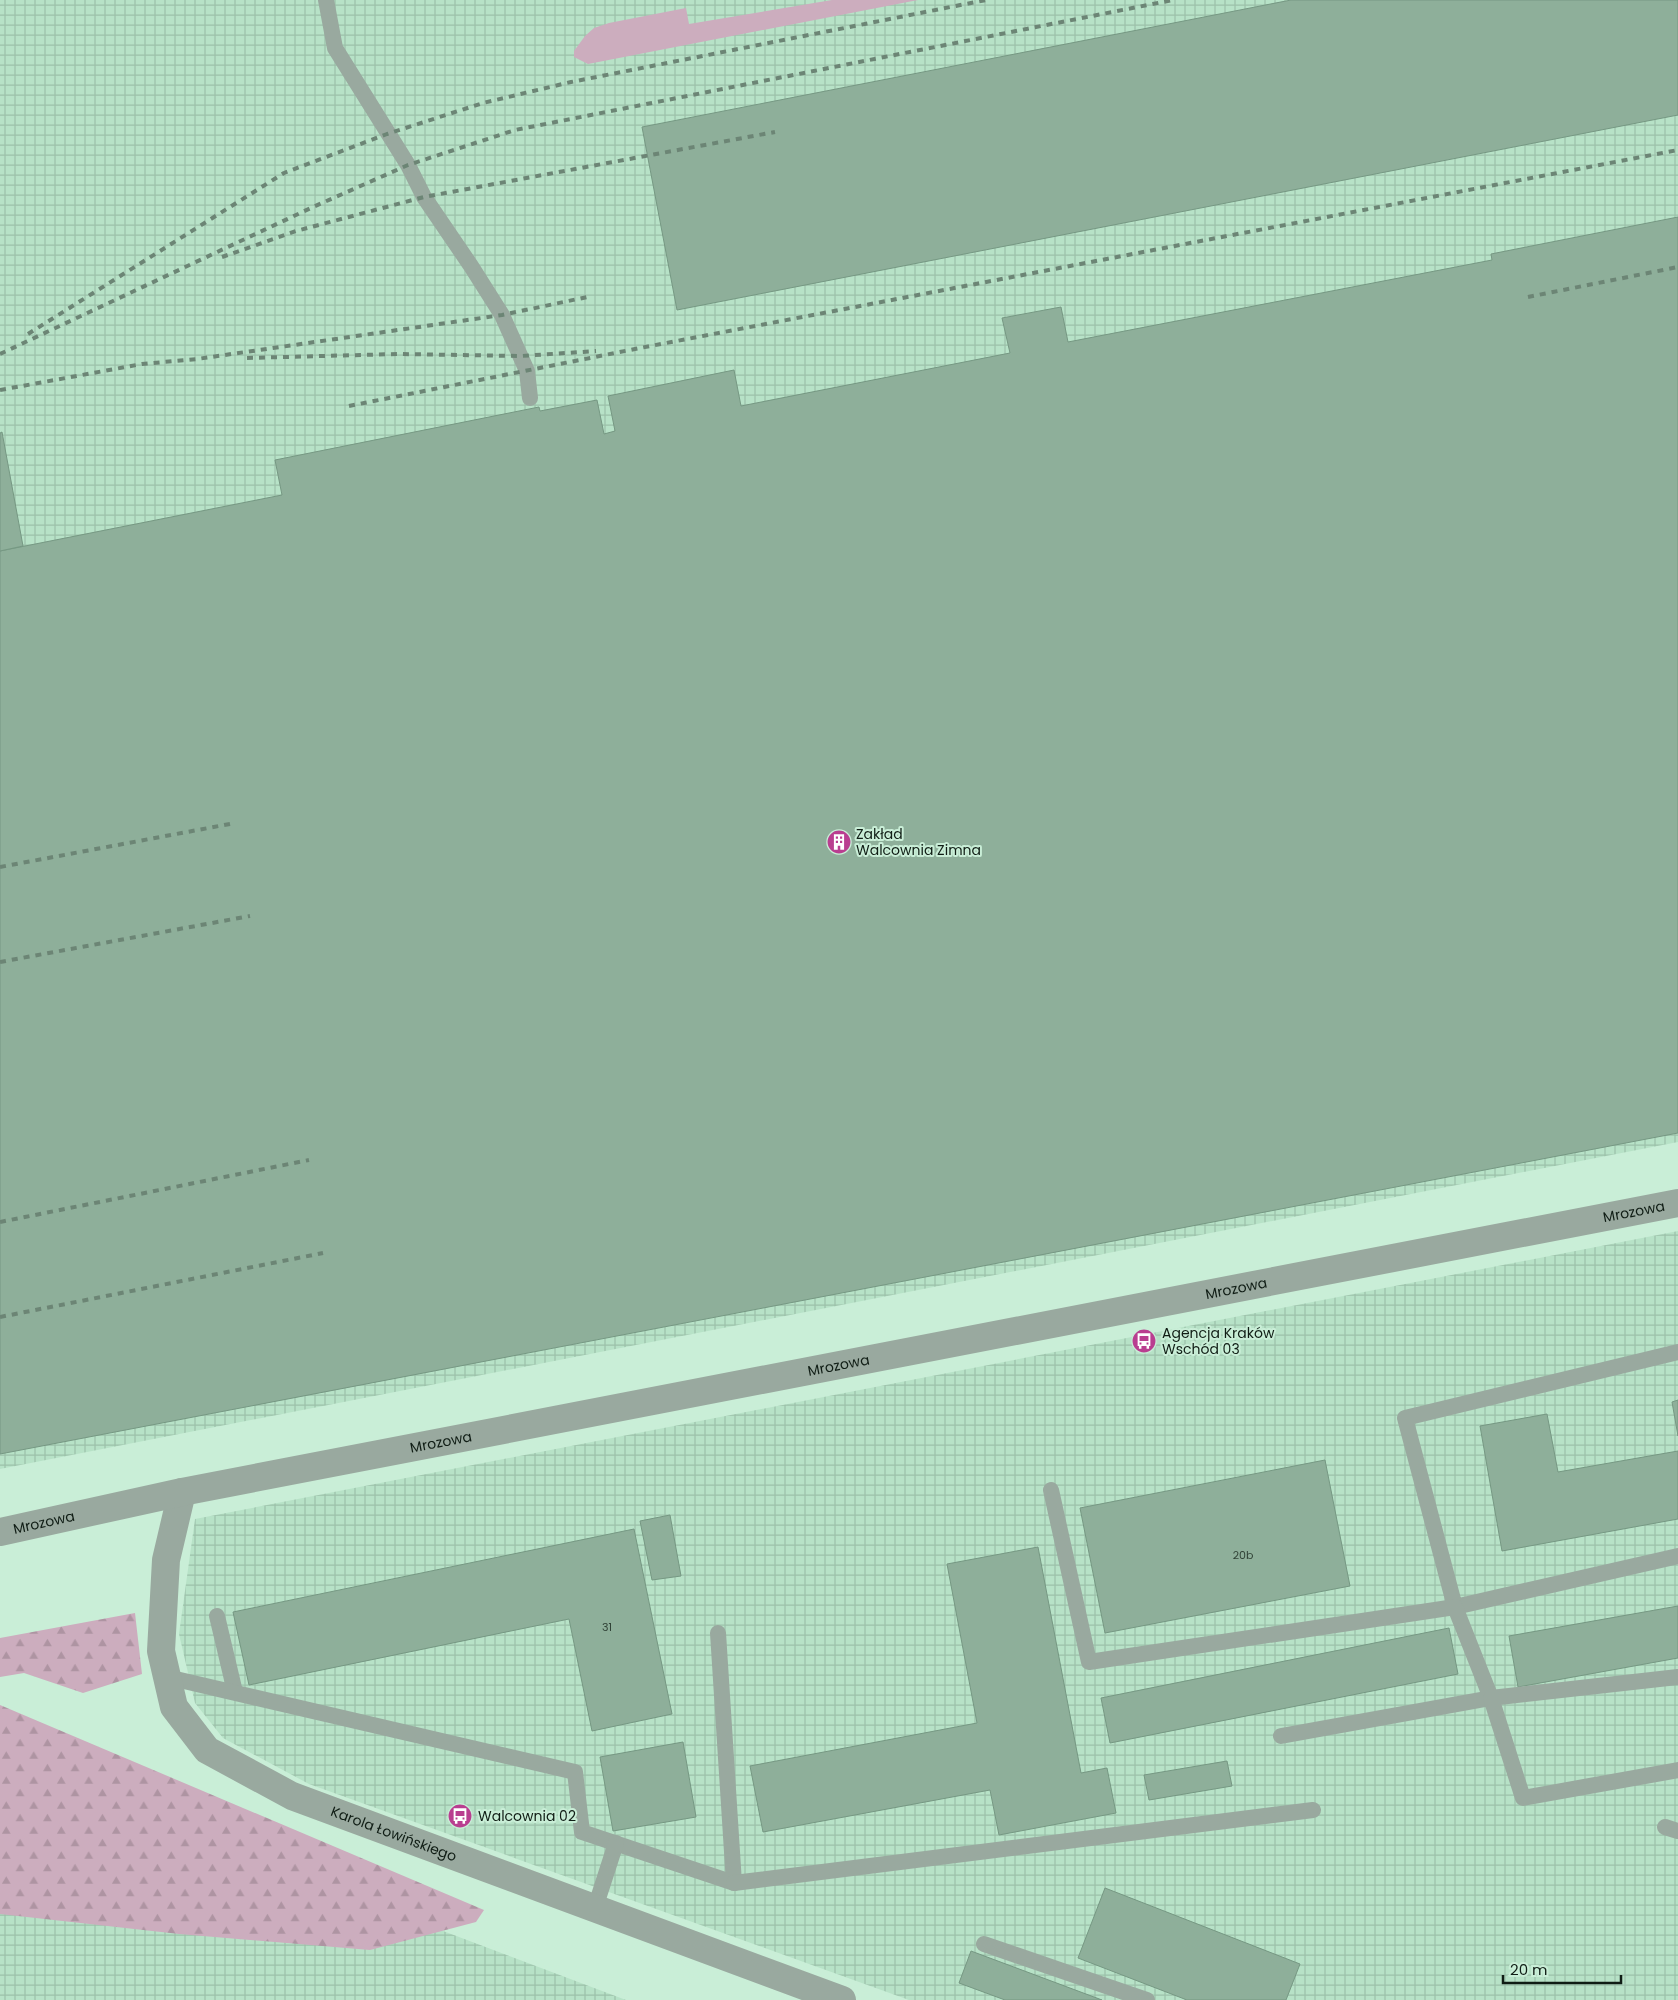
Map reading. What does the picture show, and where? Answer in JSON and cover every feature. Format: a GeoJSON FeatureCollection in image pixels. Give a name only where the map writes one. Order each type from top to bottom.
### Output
{"type":"FeatureCollection","features":[{"type":"Feature","properties":{"kind":"street","name":"Mrozowa"},"geometry":{"type":"LineString","coordinates":[[0,1532],[182,1492],[1678,1203]]}},
{"type":"Feature","properties":{"kind":"street","name":"Karola Łowińskiego"},"geometry":{"type":"LineString","coordinates":[[182,1492],[166,1560],[161,1651],[174,1707],[207,1750],[292,1796],[842,2000]]}},
{"type":"Feature","properties":{"kind":"lane"},"geometry":{"type":"LineString","coordinates":[[326,0],[335,48],[408,165],[424,197],[502,315],[527,371],[530,398]]}},
{"type":"Feature","properties":{"kind":"lane"},"geometry":{"type":"LineString","coordinates":[[1678,1352],[1405,1418],[1455,1607],[1491,1698],[1523,1798],[1678,1770]]}},
{"type":"Feature","properties":{"kind":"lane"},"geometry":{"type":"LineString","coordinates":[[1051,1490],[1088,1662],[1455,1607],[1678,1556]]}},
{"type":"Feature","properties":{"kind":"lane"},"geometry":{"type":"LineString","coordinates":[[217,1616],[236,1692]]}},
{"type":"Feature","properties":{"kind":"lane"},"geometry":{"type":"LineString","coordinates":[[718,1632],[734,1883]]}},
{"type":"Feature","properties":{"kind":"lane"},"geometry":{"type":"LineString","coordinates":[[167,1677],[575,1772],[582,1832],[734,1883],[1313,1810]]}},
{"type":"Feature","properties":{"kind":"lane"},"geometry":{"type":"LineString","coordinates":[[1281,1736],[1491,1698],[1678,1677]]}},
{"type":"Feature","properties":{"kind":"lane"},"geometry":{"type":"LineString","coordinates":[[595,1908],[616,1843]]}},
{"type":"Feature","properties":{"kind":"lane"},"geometry":{"type":"LineString","coordinates":[[984,1944],[1147,2000]]}},
{"type":"Feature","properties":{"kind":"shaded area","name":"Zakład Walcownia Zimna"},"geometry":{"type":"Polygon","coordinates":[[[0,0],[1678,0],[1678,1142],[0,1469],[0,0]]]}},
{"type":"Feature","properties":{"kind":"shaded area"},"geometry":{"type":"Polygon","coordinates":[[[1678,1231],[1678,2000],[909,2000],[309,1784],[223,1738],[195,1703],[179,1634],[195,1519],[1678,1231]]]}},
{"type":"Feature","properties":{"kind":"shaded area"},"geometry":{"type":"Polygon","coordinates":[[[0,1821],[157,1823],[626,2000],[0,2000],[0,1821]]]}},
{"type":"Feature","properties":{"kind":"green space"},"geometry":{"type":"Polygon","coordinates":[[[832,0],[918,0],[588,64],[574,57],[574,51],[585,36],[594,28],[609,23],[686,8],[689,24],[832,0]]]}},
{"type":"Feature","properties":{"kind":"green space"},"geometry":{"type":"Polygon","coordinates":[[[135,1613],[142,1674],[83,1693],[24,1673],[0,1677],[0,1638],[135,1613]]]}},
{"type":"Feature","properties":{"kind":"green space"},"geometry":{"type":"Polygon","coordinates":[[[0,1705],[484,1910],[476,1922],[370,1950],[179,1934],[0,1914],[0,1705]]]}},
{"type":"Feature","properties":{"kind":"building"},"geometry":{"type":"Polygon","coordinates":[[[1291,0],[1678,0],[1678,115],[677,310],[642,127],[1291,0]]]}},
{"type":"Feature","properties":{"kind":"building","name":"Zakład Walcownia Zimna"},"geometry":{"type":"Polygon","coordinates":[[[1678,217],[1678,1133],[0,1454],[0,551],[282,495],[275,460],[539,407],[540,411],[597,400],[604,434],[615,431],[608,396],[734,370],[741,406],[1010,353],[1002,318],[1061,307],[1068,342],[1492,260],[1491,254],[1678,217]]]}},
{"type":"Feature","properties":{"kind":"building"},"geometry":{"type":"Polygon","coordinates":[[[2,432],[23,546],[0,551],[0,433],[2,432]]]}},
{"type":"Feature","properties":{"kind":"building"},"geometry":{"type":"Polygon","coordinates":[[[1678,1400],[1678,1436],[1672,1402],[1678,1400]]]}},
{"type":"Feature","properties":{"kind":"building"},"geometry":{"type":"Polygon","coordinates":[[[1547,1414],[1558,1472],[1678,1451],[1678,1519],[1502,1551],[1480,1426],[1547,1414]]]}},
{"type":"Feature","properties":{"kind":"building"},"geometry":{"type":"Polygon","coordinates":[[[1325,1460],[1350,1586],[1105,1633],[1080,1508],[1325,1460]]]}},
{"type":"Feature","properties":{"kind":"building"},"geometry":{"type":"Polygon","coordinates":[[[670,1515],[681,1576],[652,1580],[640,1521],[670,1515]]]}},
{"type":"Feature","properties":{"kind":"building"},"geometry":{"type":"Polygon","coordinates":[[[634,1529],[672,1714],[592,1731],[569,1619],[249,1685],[233,1612],[634,1529]]]}},
{"type":"Feature","properties":{"kind":"building"},"geometry":{"type":"Polygon","coordinates":[[[1038,1547],[1081,1773],[1107,1768],[1116,1813],[999,1835],[990,1790],[763,1832],[750,1766],[977,1723],[947,1564],[1038,1547]]]}},
{"type":"Feature","properties":{"kind":"building"},"geometry":{"type":"Polygon","coordinates":[[[1678,1606],[1678,1658],[1518,1687],[1509,1636],[1678,1606]]]}},
{"type":"Feature","properties":{"kind":"building"},"geometry":{"type":"Polygon","coordinates":[[[1449,1628],[1458,1674],[1110,1743],[1101,1698],[1449,1628]]]}},
{"type":"Feature","properties":{"kind":"building"},"geometry":{"type":"Polygon","coordinates":[[[683,1742],[696,1817],[613,1831],[600,1757],[683,1742]]]}},
{"type":"Feature","properties":{"kind":"building"},"geometry":{"type":"Polygon","coordinates":[[[1227,1761],[1232,1786],[1149,1800],[1144,1775],[1227,1761]]]}},
{"type":"Feature","properties":{"kind":"building"},"geometry":{"type":"Polygon","coordinates":[[[1105,1888],[1300,1964],[1286,2000],[1187,2000],[1078,1958],[1105,1888]]]}},
{"type":"Feature","properties":{"kind":"building"},"geometry":{"type":"Polygon","coordinates":[[[971,1951],[1102,2000],[1005,2000],[959,1983],[971,1951]]]}},
{"type":"Feature","properties":{"kind":"railway"},"geometry":{"type":"LineString","coordinates":[[28,334],[284,173],[387,134],[483,103],[571,82],[986,0]]}},
{"type":"Feature","properties":{"kind":"railway"},"geometry":{"type":"LineString","coordinates":[[0,354],[313,207],[408,165],[515,130],[1173,0]]}},
{"type":"Feature","properties":{"kind":"railway"},"geometry":{"type":"LineString","coordinates":[[222,257],[296,231],[424,197],[775,132]]}},
{"type":"Feature","properties":{"kind":"railway"},"geometry":{"type":"LineString","coordinates":[[349,406],[640,348],[1678,150]]}},
{"type":"Feature","properties":{"kind":"railway"},"geometry":{"type":"LineString","coordinates":[[1528,297],[1678,267]]}},
{"type":"Feature","properties":{"kind":"railway"},"geometry":{"type":"LineString","coordinates":[[0,390],[142,364],[197,359],[502,315],[592,296]]}},
{"type":"Feature","properties":{"kind":"railway"},"geometry":{"type":"LineString","coordinates":[[247,358],[398,354],[521,356],[596,351]]}},
{"type":"Feature","properties":{"kind":"railway"},"geometry":{"type":"LineString","coordinates":[[0,867],[235,823]]}},
{"type":"Feature","properties":{"kind":"railway"},"geometry":{"type":"LineString","coordinates":[[0,962],[250,916]]}},
{"type":"Feature","properties":{"kind":"railway"},"geometry":{"type":"LineString","coordinates":[[0,1222],[309,1160]]}},
{"type":"Feature","properties":{"kind":"railway"},"geometry":{"type":"LineString","coordinates":[[0,1317],[323,1253]]}},
{"type":"Feature","properties":{"kind":"place","name":"Zakład Walcownia Zimna"},"geometry":{"type":"Point","coordinates":[839,842]}},
{"type":"Feature","properties":{"kind":"place","name":"Agencja Kraków Wschód 03"},"geometry":{"type":"Point","coordinates":[1144,1341]}},
{"type":"Feature","properties":{"kind":"place","name":"Walcownia 02"},"geometry":{"type":"Point","coordinates":[460,1816]}}]}
